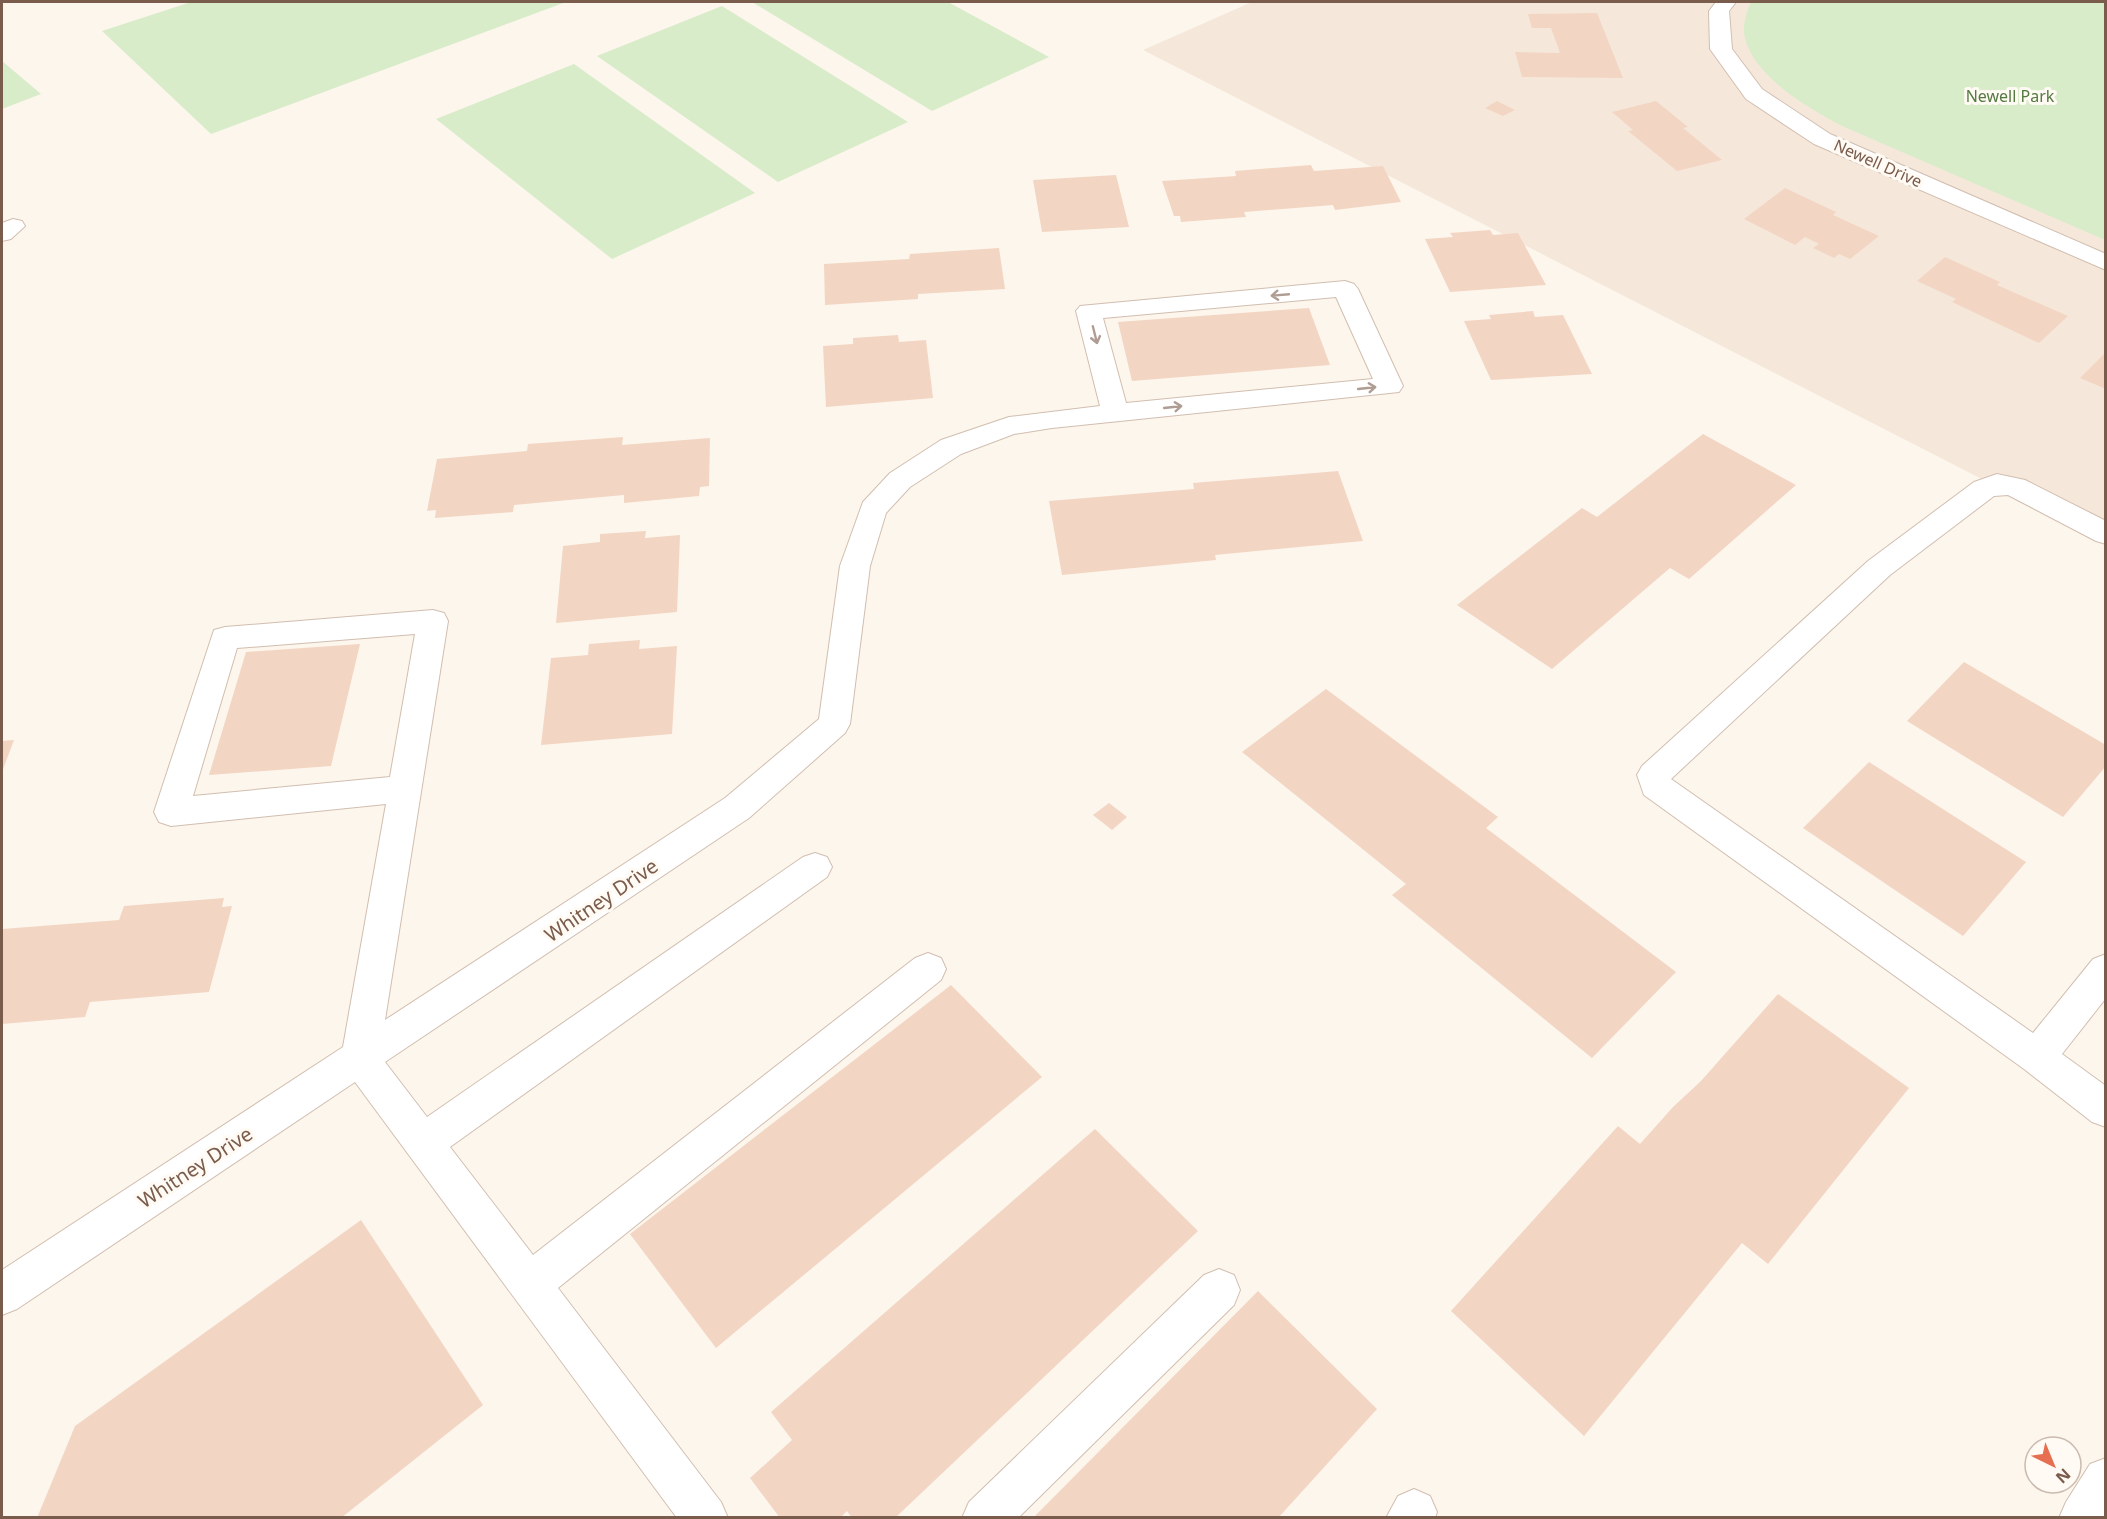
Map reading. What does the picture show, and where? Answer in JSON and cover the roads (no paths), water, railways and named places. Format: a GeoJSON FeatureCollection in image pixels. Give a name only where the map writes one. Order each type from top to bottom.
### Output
{"type":"FeatureCollection","features":[{"type":"Feature","properties":{"kind":"street","name":"Newell Drive"},"geometry":{"type":"LineString","coordinates":[[1726,2],[1719,10],[1721,49],[1754,94],[1822,139],[2106,263]]}},
{"type":"Feature","properties":{"kind":"street","name":"Whitney Drive"},"geometry":{"type":"LineString","coordinates":[[2,1294],[737,808],[834,724],[855,566],[873,509],[900,480],[951,447],[1009,426],[1052,419],[1115,413],[1230,402],[1390,386],[1345,289],[1089,311],[1115,413]]}},
{"type":"Feature","properties":{"kind":"street"},"geometry":{"type":"LineString","coordinates":[[2106,534],[2015,487],[1997,484],[1984,489],[1879,568],[1654,776],[1656,786],[2037,1057],[2106,1109]]}},
{"type":"Feature","properties":{"kind":"street"},"geometry":{"type":"LineString","coordinates":[[405,789],[171,812],[225,638],[433,621],[405,789],[360,1059],[705,1518]]}},
{"type":"Feature","properties":{"kind":"street"},"geometry":{"type":"LineString","coordinates":[[424,1142],[815,867]]}},
{"type":"Feature","properties":{"kind":"street"},"geometry":{"type":"LineString","coordinates":[[530,1284],[928,969]]}},
{"type":"Feature","properties":{"kind":"street"},"geometry":{"type":"LineString","coordinates":[[2037,1057],[2106,970]]}},
{"type":"Feature","properties":{"kind":"street"},"geometry":{"type":"LineString","coordinates":[[985,1518],[1219,1290]]}},
{"type":"Feature","properties":{"kind":"street"},"geometry":{"type":"LineString","coordinates":[[2082,1518],[2106,1480]]}},
{"type":"Feature","properties":{"kind":"park label","name":"Newell Park"},"geometry":{"type":"Point","coordinates":[2010,96]}}]}
